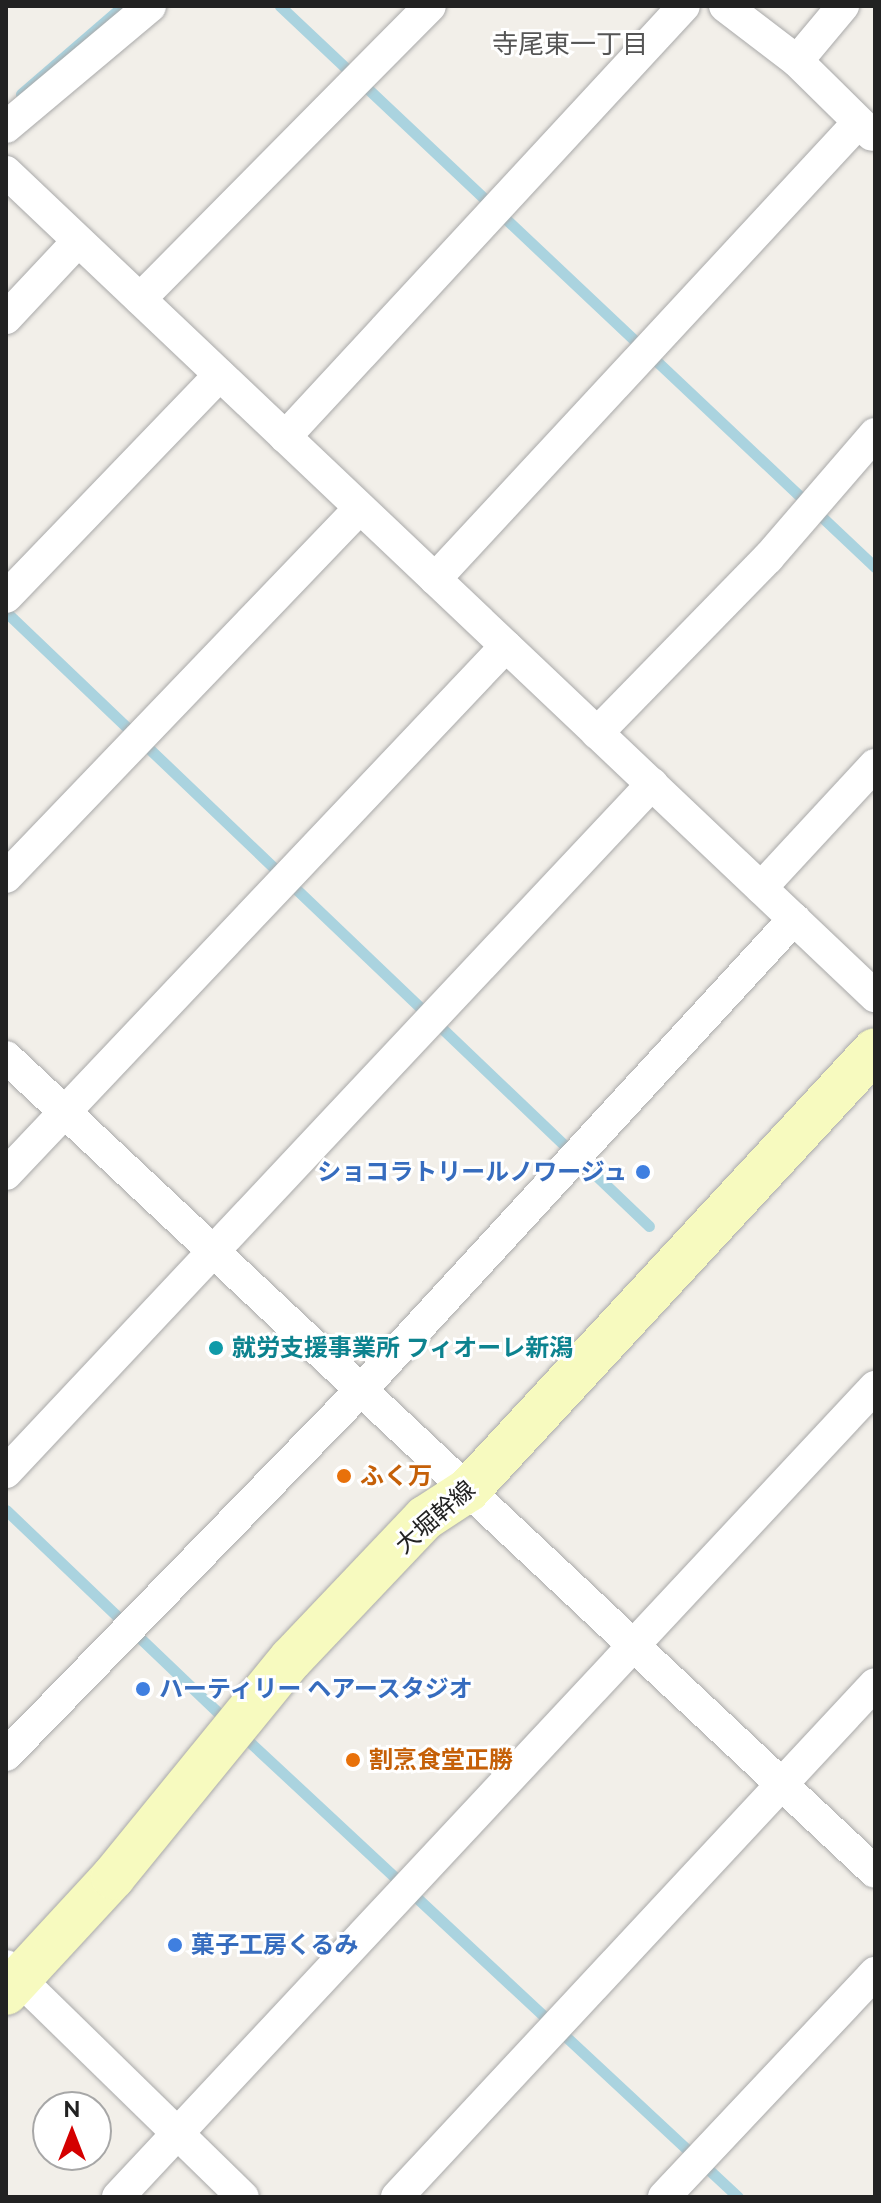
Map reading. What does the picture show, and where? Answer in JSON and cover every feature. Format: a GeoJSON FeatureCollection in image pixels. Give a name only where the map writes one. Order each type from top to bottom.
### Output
{"type":"FeatureCollection","features":[{"type":"Feature","properties":{"kind":"street"},"geometry":{"type":"LineString","coordinates":[[6,127],[150,6]]}},
{"type":"Feature","properties":{"kind":"street"},"geometry":{"type":"LineString","coordinates":[[140,299],[430,6]]}},
{"type":"Feature","properties":{"kind":"street"},"geometry":{"type":"LineString","coordinates":[[285,437],[684,6]]}},
{"type":"Feature","properties":{"kind":"street"},"geometry":{"type":"LineString","coordinates":[[435,579],[867,130],[797,61],[725,6]]}},
{"type":"Feature","properties":{"kind":"street"},"geometry":{"type":"LineString","coordinates":[[797,61],[843,6]]}},
{"type":"Feature","properties":{"kind":"street"},"geometry":{"type":"LineString","coordinates":[[6,172],[875,996]]}},
{"type":"Feature","properties":{"kind":"street"},"geometry":{"type":"LineString","coordinates":[[6,318],[78,241]]}},
{"type":"Feature","properties":{"kind":"street"},"geometry":{"type":"LineString","coordinates":[[6,597],[220,375]]}},
{"type":"Feature","properties":{"kind":"street"},"geometry":{"type":"LineString","coordinates":[[597,733],[768,558],[875,434]]}},
{"type":"Feature","properties":{"kind":"street"},"geometry":{"type":"LineString","coordinates":[[6,877],[360,508]]}},
{"type":"Feature","properties":{"kind":"street"},"geometry":{"type":"LineString","coordinates":[[6,1174],[506,646]]}},
{"type":"Feature","properties":{"kind":"street"},"geometry":{"type":"LineString","coordinates":[[761,888],[875,765]]}},
{"type":"Feature","properties":{"kind":"street"},"geometry":{"type":"LineString","coordinates":[[6,1472],[652,784]]}},
{"type":"Feature","properties":{"kind":"street"},"geometry":{"type":"LineString","coordinates":[[6,1755],[361,1390],[794,919]]}},
{"type":"Feature","properties":{"kind":"street","name":"大堀幹線"},"geometry":{"type":"LineString","coordinates":[[10,1979],[113,1877],[291,1659],[425,1518],[468,1490],[875,1050]]}},
{"type":"Feature","properties":{"kind":"street"},"geometry":{"type":"LineString","coordinates":[[6,1057],[875,1872]]}},
{"type":"Feature","properties":{"kind":"street"},"geometry":{"type":"LineString","coordinates":[[118,2197],[875,1387]]}},
{"type":"Feature","properties":{"kind":"street"},"geometry":{"type":"LineString","coordinates":[[397,2197],[875,1684]]}},
{"type":"Feature","properties":{"kind":"street"},"geometry":{"type":"LineString","coordinates":[[664,2197],[875,1973]]}},
{"type":"Feature","properties":{"kind":"street"},"geometry":{"type":"LineString","coordinates":[[10,1979],[179,2131],[243,2197]]}},
{"type":"Feature","properties":{"kind":"waterway"},"geometry":{"type":"LineString","coordinates":[[21,94],[123,6]]}},
{"type":"Feature","properties":{"kind":"waterway"},"geometry":{"type":"LineString","coordinates":[[280,6],[875,567]]}},
{"type":"Feature","properties":{"kind":"waterway"},"geometry":{"type":"LineString","coordinates":[[6,612],[649,1226]]}},
{"type":"Feature","properties":{"kind":"waterway"},"geometry":{"type":"LineString","coordinates":[[6,1510],[228,1722]]}},
{"type":"Feature","properties":{"kind":"waterway"},"geometry":{"type":"LineString","coordinates":[[241,1734],[738,2197]]}},
{"type":"Feature","properties":{"kind":"place","name":"ショコラトリールノワージュ"},"geometry":{"type":"Point","coordinates":[643,1172]}},
{"type":"Feature","properties":{"kind":"place","name":"就労支援事業所 フィオーレ新潟"},"geometry":{"type":"Point","coordinates":[216,1348]}},
{"type":"Feature","properties":{"kind":"place","name":"ふく万"},"geometry":{"type":"Point","coordinates":[344,1476]}},
{"type":"Feature","properties":{"kind":"place","name":"ハーティリー ヘアースタジオ"},"geometry":{"type":"Point","coordinates":[143,1689]}},
{"type":"Feature","properties":{"kind":"place","name":"割烹食堂正勝"},"geometry":{"type":"Point","coordinates":[353,1760]}},
{"type":"Feature","properties":{"kind":"place","name":"菓子工房くるみ"},"geometry":{"type":"Point","coordinates":[175,1945]}},
{"type":"Feature","properties":{"kind":"district","name":"寺尾東一丁目"},"geometry":{"type":"Point","coordinates":[570,45]}}]}
